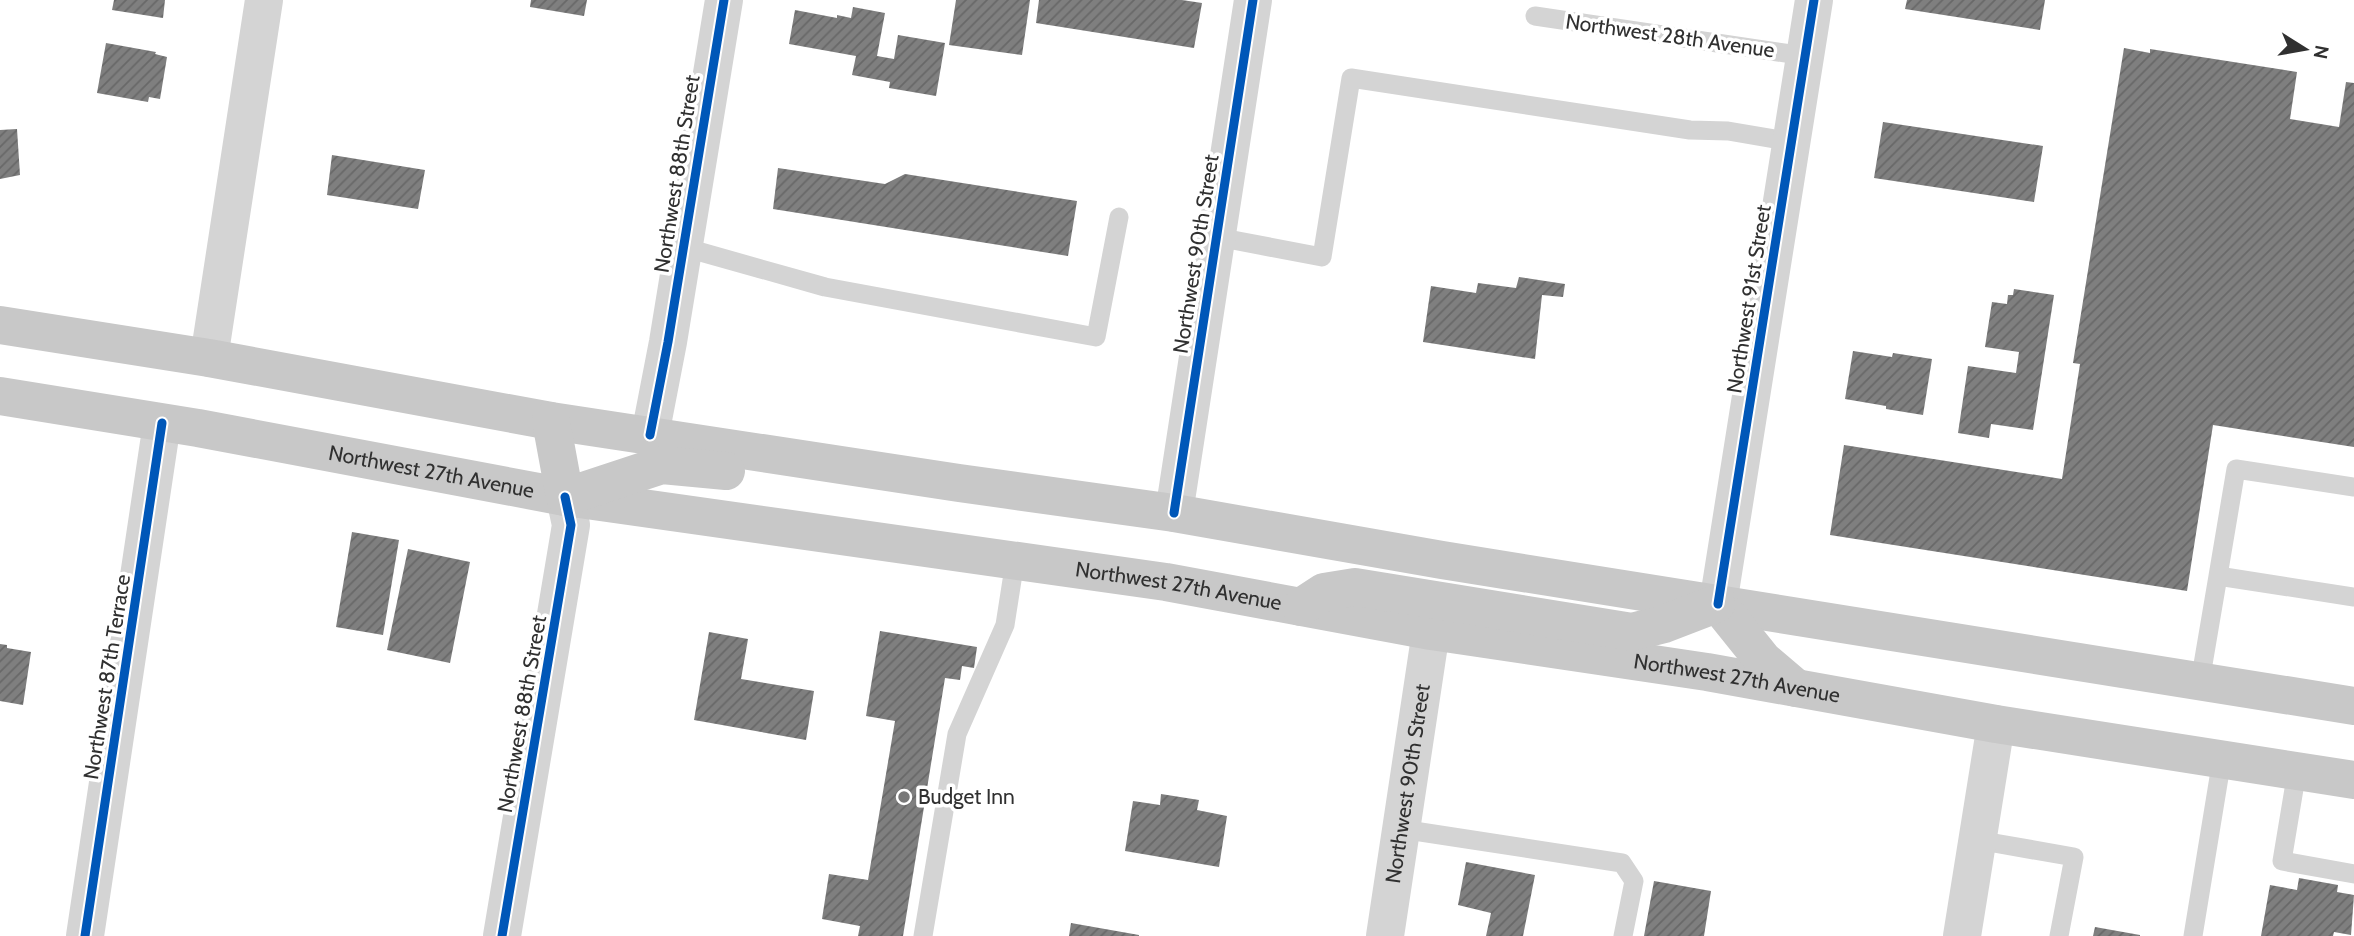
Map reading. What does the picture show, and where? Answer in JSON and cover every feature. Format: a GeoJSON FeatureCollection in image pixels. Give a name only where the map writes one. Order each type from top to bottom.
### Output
{"type":"FeatureCollection","features":[{"type":"Feature","properties":{"kind":"main road"},"geometry":{"type":"LineString","coordinates":[[0,325],[209,358],[551,421],[1174,513],[1442,560],[2354,706]]}},
{"type":"Feature","properties":{"kind":"main road","name":"Northwest 27th Avenue"},"geometry":{"type":"LineString","coordinates":[[0,396],[565,497],[1166,582],[1431,631],[1707,672],[1996,724],[2354,780]]}},
{"type":"Feature","properties":{"kind":"main road"},"geometry":{"type":"LineString","coordinates":[[551,421],[565,497],[662,465],[737,472],[872,491],[959,483]]}},
{"type":"Feature","properties":{"kind":"main road"},"geometry":{"type":"LineString","coordinates":[[1301,607],[1324,592],[1355,587],[1632,632],[1664,624],[1718,604]]}},
{"type":"Feature","properties":{"kind":"main road"},"geometry":{"type":"LineString","coordinates":[[1718,604],[1763,660],[1796,688]]}},
{"type":"Feature","properties":{"kind":"street"},"geometry":{"type":"LineString","coordinates":[[209,358],[264,0]]}},
{"type":"Feature","properties":{"kind":"street","name":"Northwest 88th Street"},"geometry":{"type":"LineString","coordinates":[[650,435],[724,0]]}},
{"type":"Feature","properties":{"kind":"street","name":"Northwest 90th Street"},"geometry":{"type":"LineString","coordinates":[[1174,513],[1253,0]]}},
{"type":"Feature","properties":{"kind":"street","name":"Northwest 91st Street"},"geometry":{"type":"LineString","coordinates":[[1718,604],[1814,0]]}},
{"type":"Feature","properties":{"kind":"street","name":"Northwest 87th Terrace"},"geometry":{"type":"LineString","coordinates":[[85,936],[162,423]]}},
{"type":"Feature","properties":{"kind":"street","name":"Northwest 88th Street"},"geometry":{"type":"LineString","coordinates":[[502,936],[571,525],[565,497]]}},
{"type":"Feature","properties":{"kind":"street","name":"Northwest 90th Street"},"geometry":{"type":"LineString","coordinates":[[1385,936],[1431,631]]}},
{"type":"Feature","properties":{"kind":"street"},"geometry":{"type":"LineString","coordinates":[[1962,936],[1996,724]]}},
{"type":"Feature","properties":{"kind":"lane","name":"Northwest 28th Avenue"},"geometry":{"type":"LineString","coordinates":[[1535,16],[1805,56]]}},
{"type":"Feature","properties":{"kind":"lane"},"geometry":{"type":"LineString","coordinates":[[1217,236],[1322,257],[1351,78],[1690,130],[1728,131],[1792,142]]}},
{"type":"Feature","properties":{"kind":"lane"},"geometry":{"type":"LineString","coordinates":[[683,247],[825,287],[1096,337],[1119,217]]}},
{"type":"Feature","properties":{"kind":"lane"},"geometry":{"type":"LineString","coordinates":[[2200,682],[2236,469],[2354,487]]}},
{"type":"Feature","properties":{"kind":"lane"},"geometry":{"type":"LineString","coordinates":[[923,936],[957,734],[1005,625],[1015,561]]}},
{"type":"Feature","properties":{"kind":"lane"},"geometry":{"type":"LineString","coordinates":[[2218,576],[2354,597]]}},
{"type":"Feature","properties":{"kind":"lane"},"geometry":{"type":"LineString","coordinates":[[2193,936],[2222,759]]}},
{"type":"Feature","properties":{"kind":"lane"},"geometry":{"type":"LineString","coordinates":[[2297,771],[2282,861],[2354,874]]}},
{"type":"Feature","properties":{"kind":"lane"},"geometry":{"type":"LineString","coordinates":[[1401,829],[1622,863],[1634,881],[1623,936]]}},
{"type":"Feature","properties":{"kind":"lane"},"geometry":{"type":"LineString","coordinates":[[1977,840],[2074,857],[2059,936]]}},
{"type":"Feature","properties":{"kind":"building"},"geometry":{"type":"Polygon","coordinates":[[[114,0],[165,0],[163,18],[112,10],[114,0]]]}},
{"type":"Feature","properties":{"kind":"building"},"geometry":{"type":"Polygon","coordinates":[[[531,0],[587,0],[584,16],[530,7],[531,0]]]}},
{"type":"Feature","properties":{"kind":"building"},"geometry":{"type":"Polygon","coordinates":[[[956,0],[1030,0],[1022,55],[949,45],[956,0]]]}},
{"type":"Feature","properties":{"kind":"building"},"geometry":{"type":"Polygon","coordinates":[[[1039,0],[1182,0],[1202,3],[1194,48],[1036,23],[1039,0]]]}},
{"type":"Feature","properties":{"kind":"building"},"geometry":{"type":"Polygon","coordinates":[[[1907,0],[2045,0],[2040,30],[1905,9],[1907,0]]]}},
{"type":"Feature","properties":{"kind":"building"},"geometry":{"type":"Polygon","coordinates":[[[853,7],[885,13],[877,56],[894,59],[898,35],[945,43],[936,96],[889,88],[890,82],[852,75],[856,56],[789,44],[795,10],[851,18],[853,7]]]}},
{"type":"Feature","properties":{"kind":"building"},"geometry":{"type":"Polygon","coordinates":[[[106,43],[156,52],[155,54],[167,57],[160,99],[149,97],[148,102],[97,93],[106,43]]]}},
{"type":"Feature","properties":{"kind":"building"},"geometry":{"type":"Polygon","coordinates":[[[2124,48],[2150,53],[2150,49],[2297,72],[2290,119],[2339,127],[2346,82],[2354,83],[2354,447],[2213,425],[2187,591],[1830,535],[1844,445],[2062,479],[2080,364],[2073,363],[2124,48]]]}},
{"type":"Feature","properties":{"kind":"building"},"geometry":{"type":"Polygon","coordinates":[[[1883,122],[2043,146],[2034,202],[1874,178],[1883,122]]]}},
{"type":"Feature","properties":{"kind":"building"},"geometry":{"type":"Polygon","coordinates":[[[17,129],[20,175],[0,179],[0,130],[17,129]]]}},
{"type":"Feature","properties":{"kind":"building"},"geometry":{"type":"Polygon","coordinates":[[[332,155],[425,170],[418,209],[327,195],[332,155]]]}},
{"type":"Feature","properties":{"kind":"building"},"geometry":{"type":"Polygon","coordinates":[[[778,168],[885,184],[905,174],[1077,201],[1068,256],[773,209],[778,168]]]}},
{"type":"Feature","properties":{"kind":"building"},"geometry":{"type":"Polygon","coordinates":[[[1519,277],[1565,284],[1563,297],[1542,295],[1535,359],[1423,342],[1431,286],[1476,293],[1478,283],[1516,288],[1519,277]]]}},
{"type":"Feature","properties":{"kind":"building"},"geometry":{"type":"Polygon","coordinates":[[[2014,289],[2054,295],[2033,430],[1991,424],[1989,438],[1958,433],[1968,366],[2016,373],[2019,352],[1985,347],[1992,302],[2007,304],[2008,295],[2013,295],[2014,289]]]}},
{"type":"Feature","properties":{"kind":"building"},"geometry":{"type":"Polygon","coordinates":[[[1853,351],[1932,359],[1923,415],[1845,399],[1853,351]]]}},
{"type":"Feature","properties":{"kind":"building"},"geometry":{"type":"Polygon","coordinates":[[[352,532],[399,540],[383,635],[336,627],[352,532]]]}},
{"type":"Feature","properties":{"kind":"building"},"geometry":{"type":"Polygon","coordinates":[[[408,549],[470,562],[450,663],[387,650],[408,549]]]}},
{"type":"Feature","properties":{"kind":"building","name":"Budget Inn"},"geometry":{"type":"Polygon","coordinates":[[[880,631],[977,647],[974,668],[962,666],[960,680],[945,678],[903,936],[858,936],[860,926],[822,919],[829,874],[868,880],[895,721],[866,716],[880,631]]]}},
{"type":"Feature","properties":{"kind":"building"},"geometry":{"type":"Polygon","coordinates":[[[709,632],[748,639],[741,679],[814,691],[806,740],[694,720],[709,632]]]}},
{"type":"Feature","properties":{"kind":"building"},"geometry":{"type":"Polygon","coordinates":[[[0,644],[7,645],[7,648],[31,652],[23,705],[0,701],[0,644]]]}},
{"type":"Feature","properties":{"kind":"building"},"geometry":{"type":"Polygon","coordinates":[[[1161,794],[1199,800],[1197,810],[1227,816],[1219,867],[1125,851],[1133,801],[1160,805],[1161,794]]]}},
{"type":"Feature","properties":{"kind":"building"},"geometry":{"type":"Polygon","coordinates":[[[1466,862],[1535,875],[1523,936],[1486,936],[1491,913],[1458,905],[1466,862]]]}},
{"type":"Feature","properties":{"kind":"building"},"geometry":{"type":"Polygon","coordinates":[[[2299,878],[2338,885],[2337,892],[2354,895],[2351,935],[2334,932],[2333,936],[2261,936],[2270,885],[2297,890],[2299,878]]]}},
{"type":"Feature","properties":{"kind":"building"},"geometry":{"type":"Polygon","coordinates":[[[1654,881],[1711,891],[1704,936],[1644,936],[1654,881]]]}},
{"type":"Feature","properties":{"kind":"building"},"geometry":{"type":"Polygon","coordinates":[[[1071,923],[1139,935],[1139,936],[1069,936],[1071,923]]]}},
{"type":"Feature","properties":{"kind":"building"},"geometry":{"type":"Polygon","coordinates":[[[2095,927],[2140,935],[2140,936],[2093,936],[2095,927]]]}},
{"type":"Feature","properties":{"kind":"cycle path"},"geometry":{"type":"LineString","coordinates":[[650,435],[668,342],[724,0]]}},
{"type":"Feature","properties":{"kind":"cycle path"},"geometry":{"type":"LineString","coordinates":[[1174,513],[1253,0]]}},
{"type":"Feature","properties":{"kind":"cycle path"},"geometry":{"type":"LineString","coordinates":[[1718,604],[1814,0]]}},
{"type":"Feature","properties":{"kind":"cycle path"},"geometry":{"type":"LineString","coordinates":[[85,936],[162,423]]}},
{"type":"Feature","properties":{"kind":"cycle path"},"geometry":{"type":"LineString","coordinates":[[502,936],[571,525],[565,497]]}},
{"type":"Feature","properties":{"kind":"place","name":"Budget Inn"},"geometry":{"type":"Point","coordinates":[904,797]}}]}
